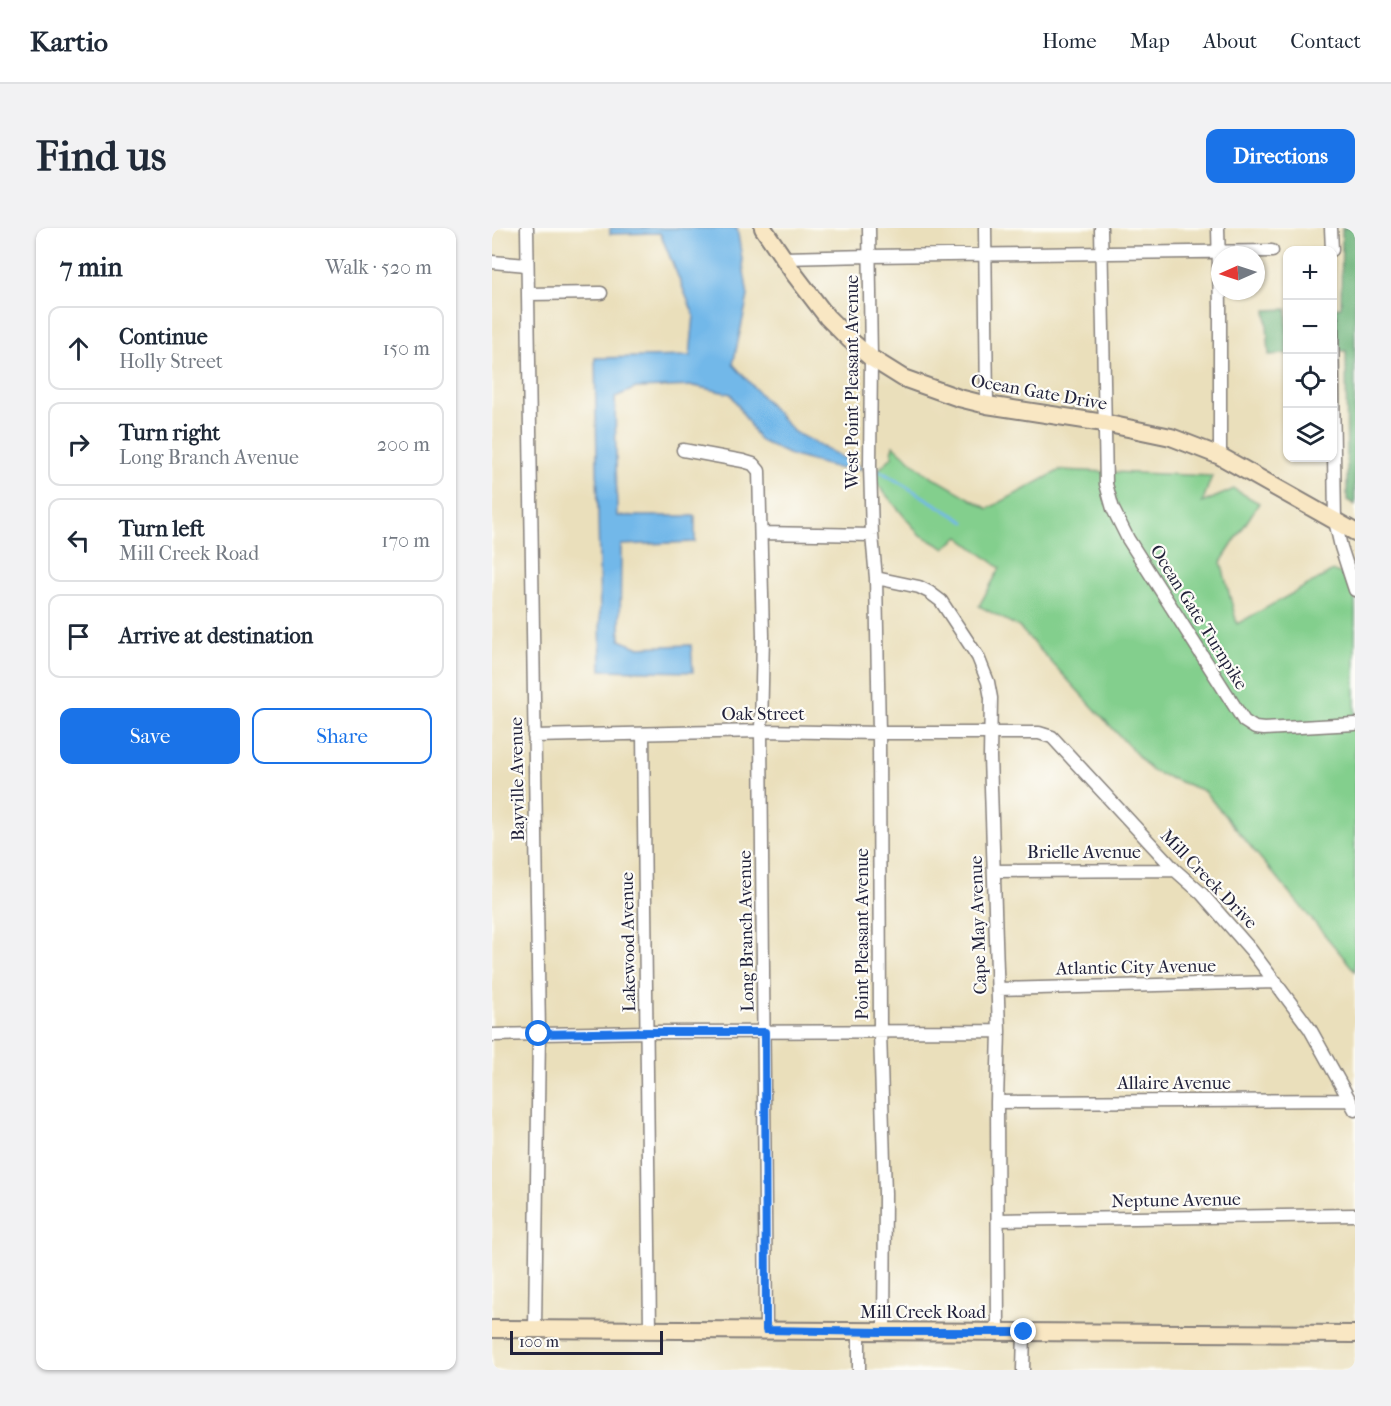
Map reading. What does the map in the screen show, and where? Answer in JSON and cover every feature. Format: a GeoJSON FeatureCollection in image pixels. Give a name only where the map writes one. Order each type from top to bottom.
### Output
{"type":"FeatureCollection","features":[{"type":"Feature","properties":{"kind":"street","name":"Bayville Avenue"},"geometry":{"type":"LineString","coordinates":[[527,228],[539,1034],[535,1329]]}},
{"type":"Feature","properties":{"kind":"street","name":"Ocean Gate Drive"},"geometry":{"type":"LineString","coordinates":[[763,228],[827,317],[871,358],[903,378],[959,398],[987,405],[1104,423],[1171,437],[1220,456],[1355,532]]}},
{"type":"Feature","properties":{"kind":"street","name":"West Point Pleasant Avenue"},"geometry":{"type":"LineString","coordinates":[[869,228],[872,535]]}},
{"type":"Feature","properties":{"kind":"street"},"geometry":{"type":"LineString","coordinates":[[985,228],[987,405]]}},
{"type":"Feature","properties":{"kind":"street","name":"Ocean Gate Turnpike"},"geometry":{"type":"LineString","coordinates":[[1101,228],[1106,484],[1113,509],[1128,539],[1244,721],[1255,728],[1264,729],[1355,724]]}},
{"type":"Feature","properties":{"kind":"street"},"geometry":{"type":"LineString","coordinates":[[1218,228],[1218,246]]}},
{"type":"Feature","properties":{"kind":"street"},"geometry":{"type":"LineString","coordinates":[[1331,228],[1332,246]]}},
{"type":"Feature","properties":{"kind":"street"},"geometry":{"type":"LineString","coordinates":[[783,258],[1211,251]]}},
{"type":"Feature","properties":{"kind":"street"},"geometry":{"type":"LineString","coordinates":[[1265,251],[1272,251]]}},
{"type":"Feature","properties":{"kind":"street"},"geometry":{"type":"LineString","coordinates":[[492,262],[527,265]]}},
{"type":"Feature","properties":{"kind":"street"},"geometry":{"type":"LineString","coordinates":[[528,294],[601,292]]}},
{"type":"Feature","properties":{"kind":"street"},"geometry":{"type":"LineString","coordinates":[[1220,300],[1220,456]]}},
{"type":"Feature","properties":{"kind":"street"},"geometry":{"type":"LineString","coordinates":[[1333,354],[1335,521],[1355,590]]}},
{"type":"Feature","properties":{"kind":"street","name":"Long Branch Avenue"},"geometry":{"type":"LineString","coordinates":[[683,450],[743,461],[753,465],[759,471],[763,636],[761,731],[766,1330]]}},
{"type":"Feature","properties":{"kind":"street"},"geometry":{"type":"LineString","coordinates":[[761,532],[872,535]]}},
{"type":"Feature","properties":{"kind":"street","name":"Point Pleasant Avenue"},"geometry":{"type":"LineString","coordinates":[[872,535],[876,578],[879,733],[880,1032],[885,1194],[884,1332]]}},
{"type":"Feature","properties":{"kind":"street","name":"Cape May Avenue"},"geometry":{"type":"LineString","coordinates":[[876,578],[919,587],[941,601],[978,657],[988,682],[991,698],[990,757],[999,1031],[998,1331]]}},
{"type":"Feature","properties":{"kind":"street","name":"Oak Street"},"geometry":{"type":"LineString","coordinates":[[534,736],[761,731],[992,733]]}},
{"type":"Feature","properties":{"kind":"street","name":"Mill Creek Drive"},"geometry":{"type":"LineString","coordinates":[[992,733],[1039,734],[1052,737],[1175,870],[1202,894],[1251,950],[1310,1029],[1353,1105]]}},
{"type":"Feature","properties":{"kind":"street","name":"Lakewood Avenue"},"geometry":{"type":"LineString","coordinates":[[643,734],[650,1329]]}},
{"type":"Feature","properties":{"kind":"street","name":"Brielle Avenue"},"geometry":{"type":"LineString","coordinates":[[994,871],[1175,870]]}},
{"type":"Feature","properties":{"kind":"street","name":"Atlantic City Avenue"},"geometry":{"type":"LineString","coordinates":[[998,989],[1276,982]]}},
{"type":"Feature","properties":{"kind":"street"},"geometry":{"type":"LineString","coordinates":[[492,1035],[999,1031]]}},
{"type":"Feature","properties":{"kind":"street","name":"Allaire Avenue"},"geometry":{"type":"LineString","coordinates":[[997,1102],[1353,1105]]}},
{"type":"Feature","properties":{"kind":"street","name":"Neptune Avenue"},"geometry":{"type":"LineString","coordinates":[[998,1220],[1355,1215]]}},
{"type":"Feature","properties":{"kind":"street","name":"Mill Creek Road"},"geometry":{"type":"LineString","coordinates":[[492,1329],[1355,1334]]}},
{"type":"Feature","properties":{"kind":"street"},"geometry":{"type":"LineString","coordinates":[[859,1331],[859,1370]]}},
{"type":"Feature","properties":{"kind":"street"},"geometry":{"type":"LineString","coordinates":[[1023,1370],[1024,1332]]}},
{"type":"Feature","properties":{"kind":"green space"},"geometry":{"type":"Polygon","coordinates":[[[1342,228],[1355,228],[1355,505],[1347,500],[1346,351],[1337,351],[1337,308],[1341,307],[1342,228]]]}},
{"type":"Feature","properties":{"kind":"green space"},"geometry":{"type":"Polygon","coordinates":[[[1283,309],[1283,354],[1269,355],[1266,310],[1283,309]]]}},
{"type":"Feature","properties":{"kind":"green space"},"geometry":{"type":"Polygon","coordinates":[[[893,445],[924,472],[988,509],[1060,470],[1212,476],[1202,503],[1234,489],[1259,503],[1221,562],[1237,624],[1333,571],[1355,577],[1355,971],[1204,791],[1152,771],[1019,627],[979,606],[1000,568],[959,537],[944,548],[919,534],[872,478],[872,469],[879,469],[892,457],[893,445]]]}},
{"type":"Feature","properties":{"kind":"water"},"geometry":{"type":"Polygon","coordinates":[[[610,228],[737,228],[748,296],[733,364],[794,432],[864,469],[837,468],[790,455],[759,440],[731,394],[694,386],[636,388],[615,397],[617,516],[695,516],[695,542],[621,545],[620,640],[637,647],[691,645],[693,672],[601,670],[595,358],[690,356],[694,315],[660,233],[610,234],[610,228]]]}},
{"type":"Feature","properties":{"kind":"waterway"},"geometry":{"type":"LineString","coordinates":[[873,470],[882,472],[965,522]]}},
{"type":"Feature","properties":{"kind":"route"},"geometry":{"type":"LineString","coordinates":[[539,1034],[765,1032],[766,1330],[1024,1332]]}}]}
